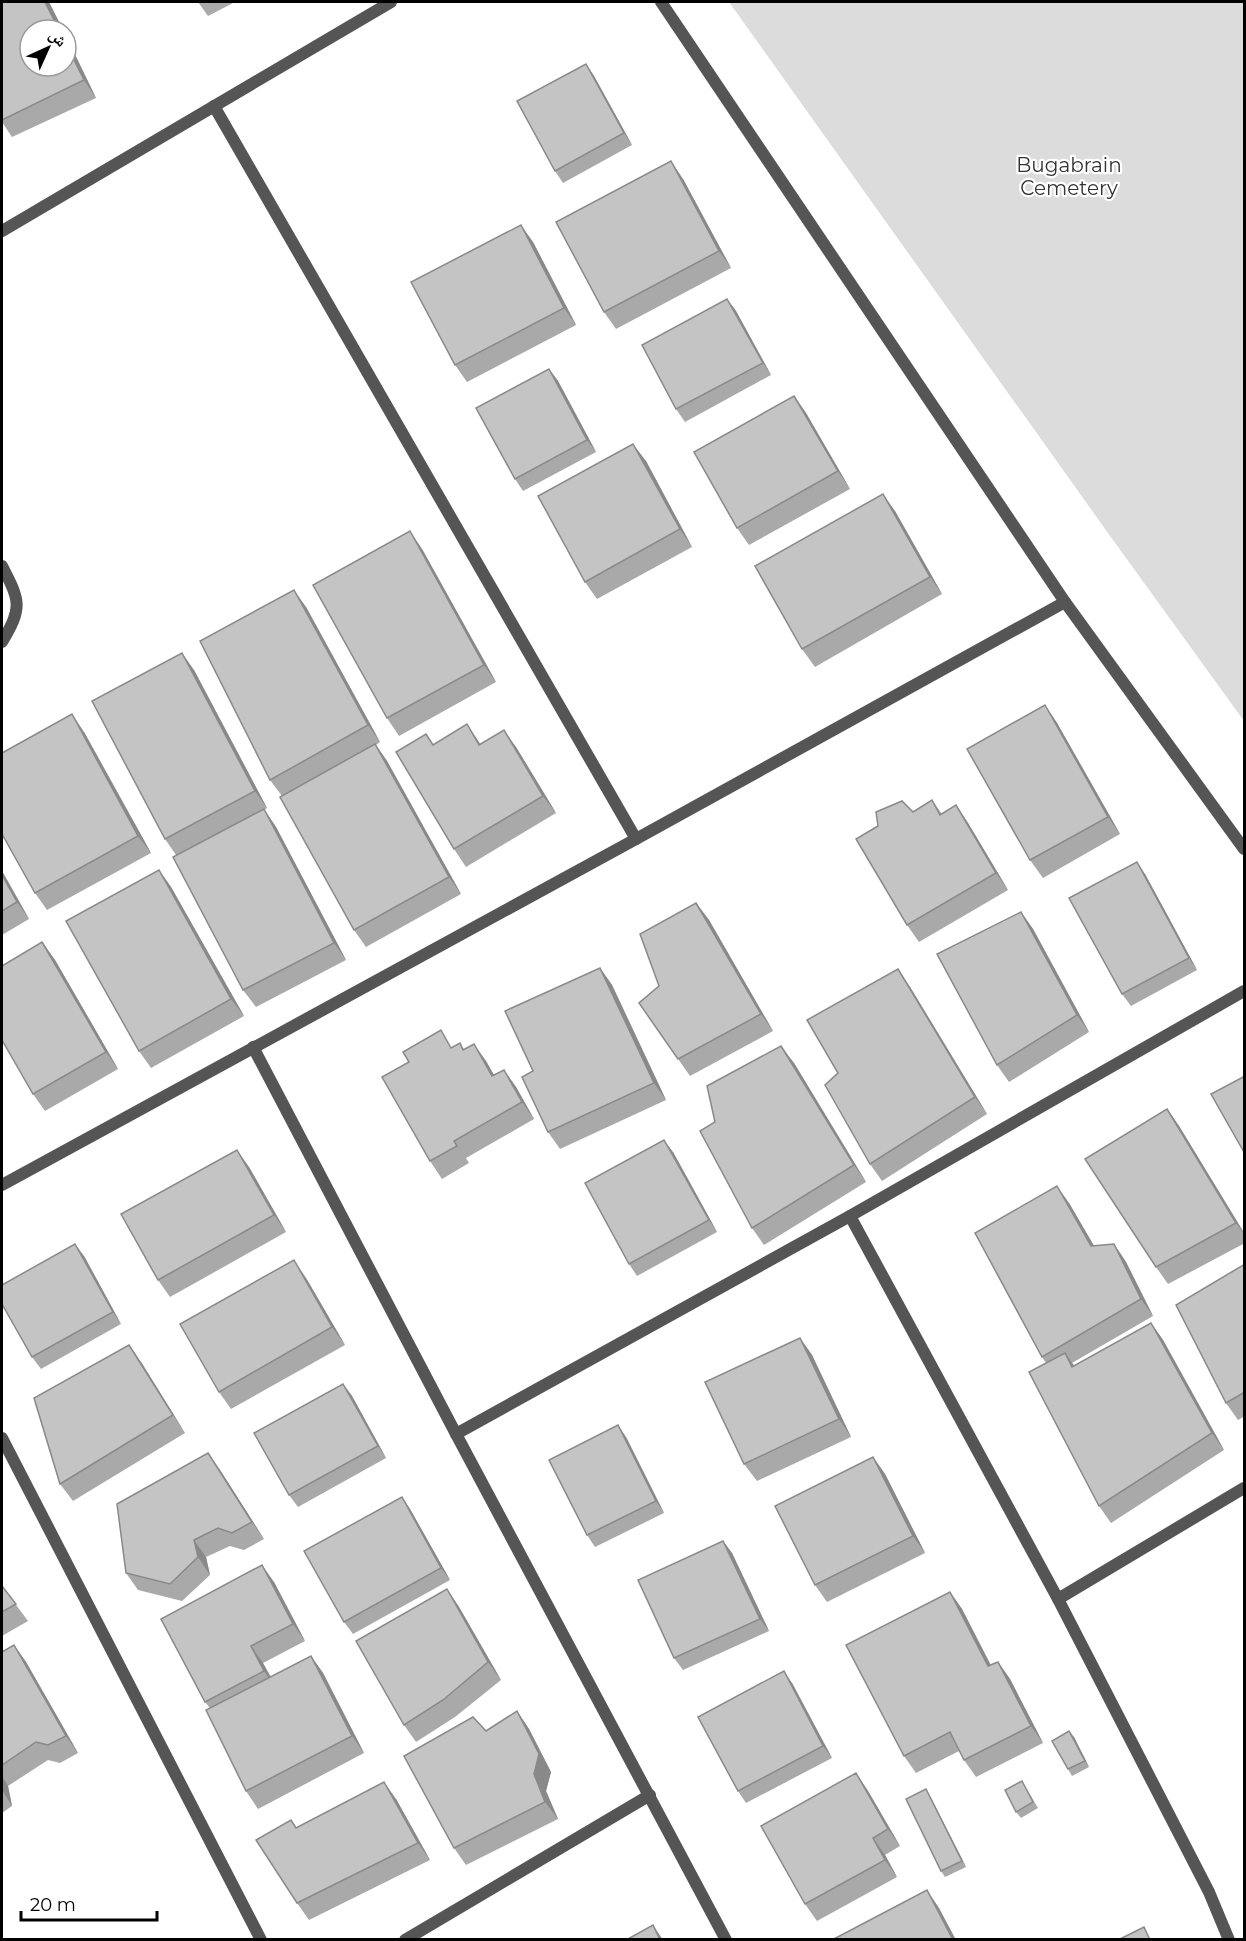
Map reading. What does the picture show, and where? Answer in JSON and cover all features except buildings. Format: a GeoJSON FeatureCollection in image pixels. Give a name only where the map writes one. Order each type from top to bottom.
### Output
{"type":"FeatureCollection","features":[{"type":"Feature","properties":{"kind":"street"},"geometry":{"type":"LineString","coordinates":[[2,231],[392,2]]}},
{"type":"Feature","properties":{"kind":"street"},"geometry":{"type":"LineString","coordinates":[[661,2],[1065,602],[1245,849]]}},
{"type":"Feature","properties":{"kind":"street"},"geometry":{"type":"LineString","coordinates":[[214,106],[636,840]]}},
{"type":"Feature","properties":{"kind":"street"},"geometry":{"type":"LineString","coordinates":[[2,566],[12,586],[18,606],[12,625],[2,642]]}},
{"type":"Feature","properties":{"kind":"street"},"geometry":{"type":"LineString","coordinates":[[2,1185],[636,840],[1065,602]]}},
{"type":"Feature","properties":{"kind":"street"},"geometry":{"type":"LineString","coordinates":[[456,1434],[850,1216],[1245,991]]}},
{"type":"Feature","properties":{"kind":"street"},"geometry":{"type":"LineString","coordinates":[[253,1047],[726,1940]]}},
{"type":"Feature","properties":{"kind":"street"},"geometry":{"type":"LineString","coordinates":[[850,1216],[1058,1599],[1204,1882],[1229,1940]]}},
{"type":"Feature","properties":{"kind":"street"},"geometry":{"type":"LineString","coordinates":[[2,1438],[261,1940]]}},
{"type":"Feature","properties":{"kind":"street"},"geometry":{"type":"LineString","coordinates":[[1058,1599],[1245,1488]]}},
{"type":"Feature","properties":{"kind":"street"},"geometry":{"type":"LineString","coordinates":[[405,1940],[650,1795]]}},
{"type":"Feature","properties":{"kind":"green space","name":"Bugabrain Cemetery"},"geometry":{"type":"Polygon","coordinates":[[[729,2],[1244,2],[1244,721],[1113,540],[729,2]]]}}]}
